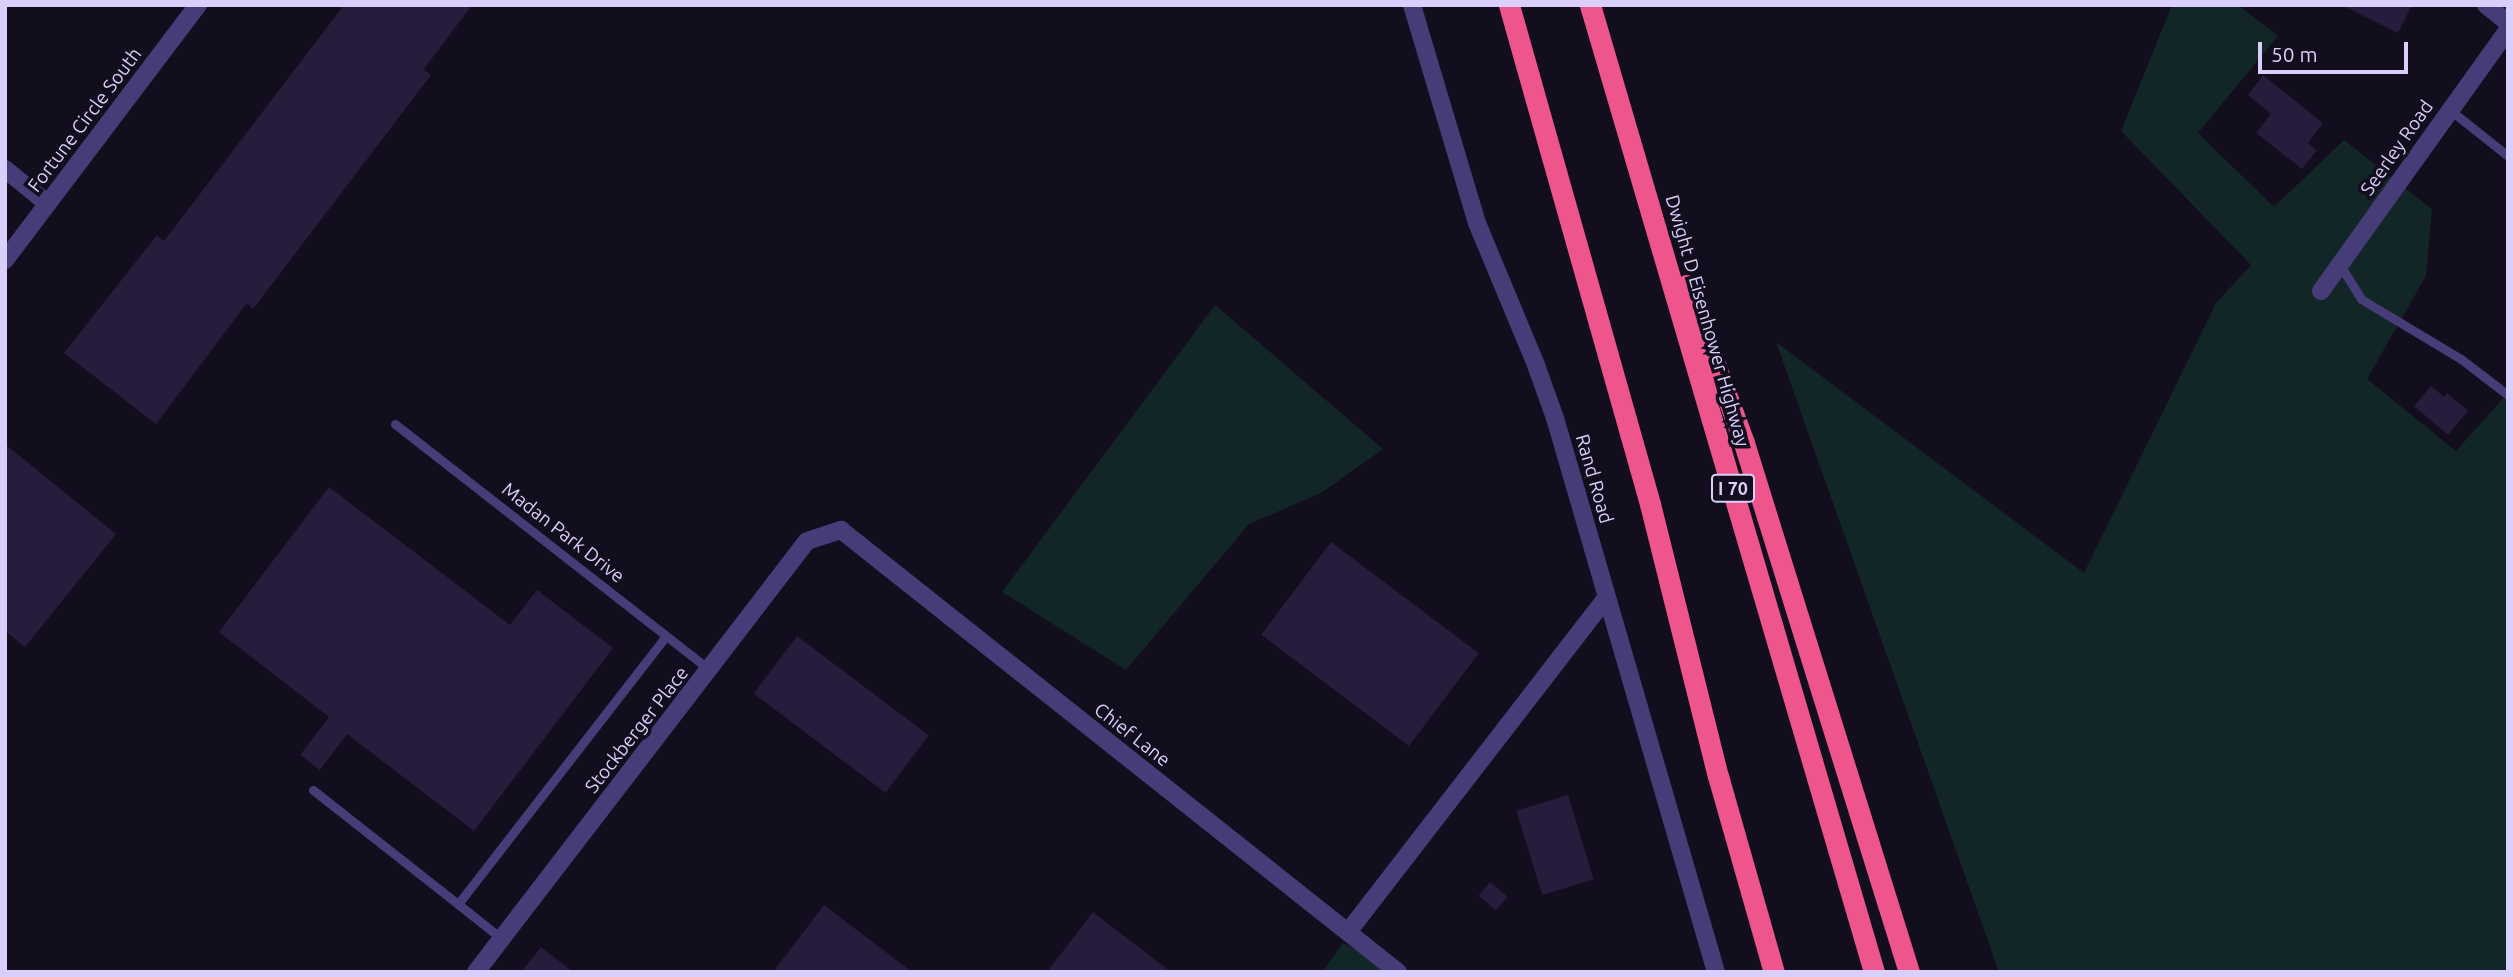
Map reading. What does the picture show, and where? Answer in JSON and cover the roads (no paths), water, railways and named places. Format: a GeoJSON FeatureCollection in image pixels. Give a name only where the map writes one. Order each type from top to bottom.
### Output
{"type":"FeatureCollection","features":[{"type":"Feature","properties":{"kind":"highway"},"geometry":{"type":"LineString","coordinates":[[1509,5],[1650,504],[1717,776],[1774,972]]}},
{"type":"Feature","properties":{"kind":"highway","name":"Dwight D Eisenhower Highway"},"geometry":{"type":"LineString","coordinates":[[1590,5],[1874,972]]}},
{"type":"Feature","properties":{"kind":"highway"},"geometry":{"type":"LineString","coordinates":[[1618,98],[1744,443],[1909,972]]}},
{"type":"Feature","properties":{"kind":"street","name":"Fortune Circle South"},"geometry":{"type":"LineString","coordinates":[[5,260],[198,5]]}},
{"type":"Feature","properties":{"kind":"street","name":"Rand Road"},"geometry":{"type":"LineString","coordinates":[[1412,5],[1477,223],[1551,407],[1716,972]]}},
{"type":"Feature","properties":{"kind":"street"},"geometry":{"type":"LineString","coordinates":[[2486,5],[2508,23]]}},
{"type":"Feature","properties":{"kind":"street","name":"Seerley Road"},"geometry":{"type":"LineString","coordinates":[[2321,291],[2508,30]]}},
{"type":"Feature","properties":{"kind":"street"},"geometry":{"type":"LineString","coordinates":[[5,169],[48,204]]}},
{"type":"Feature","properties":{"kind":"street","name":"Stockberger Place"},"geometry":{"type":"LineString","coordinates":[[476,972],[711,670],[807,541],[841,530]]}},
{"type":"Feature","properties":{"kind":"street","name":"Chief Lane"},"geometry":{"type":"LineString","coordinates":[[841,530],[1398,972]]}},
{"type":"Feature","properties":{"kind":"street"},"geometry":{"type":"LineString","coordinates":[[1348,932],[1607,597]]}},
{"type":"Feature","properties":{"kind":"lane"},"geometry":{"type":"LineString","coordinates":[[2450,110],[2508,156]]}},
{"type":"Feature","properties":{"kind":"lane"},"geometry":{"type":"LineString","coordinates":[[2340,265],[2361,299],[2461,359],[2508,395]]}},
{"type":"Feature","properties":{"kind":"lane","name":"Madan Park Drive"},"geometry":{"type":"LineString","coordinates":[[395,424],[711,670]]}},
{"type":"Feature","properties":{"kind":"lane"},"geometry":{"type":"LineString","coordinates":[[458,904],[666,636]]}},
{"type":"Feature","properties":{"kind":"lane"},"geometry":{"type":"LineString","coordinates":[[313,790],[502,939]]}}]}
